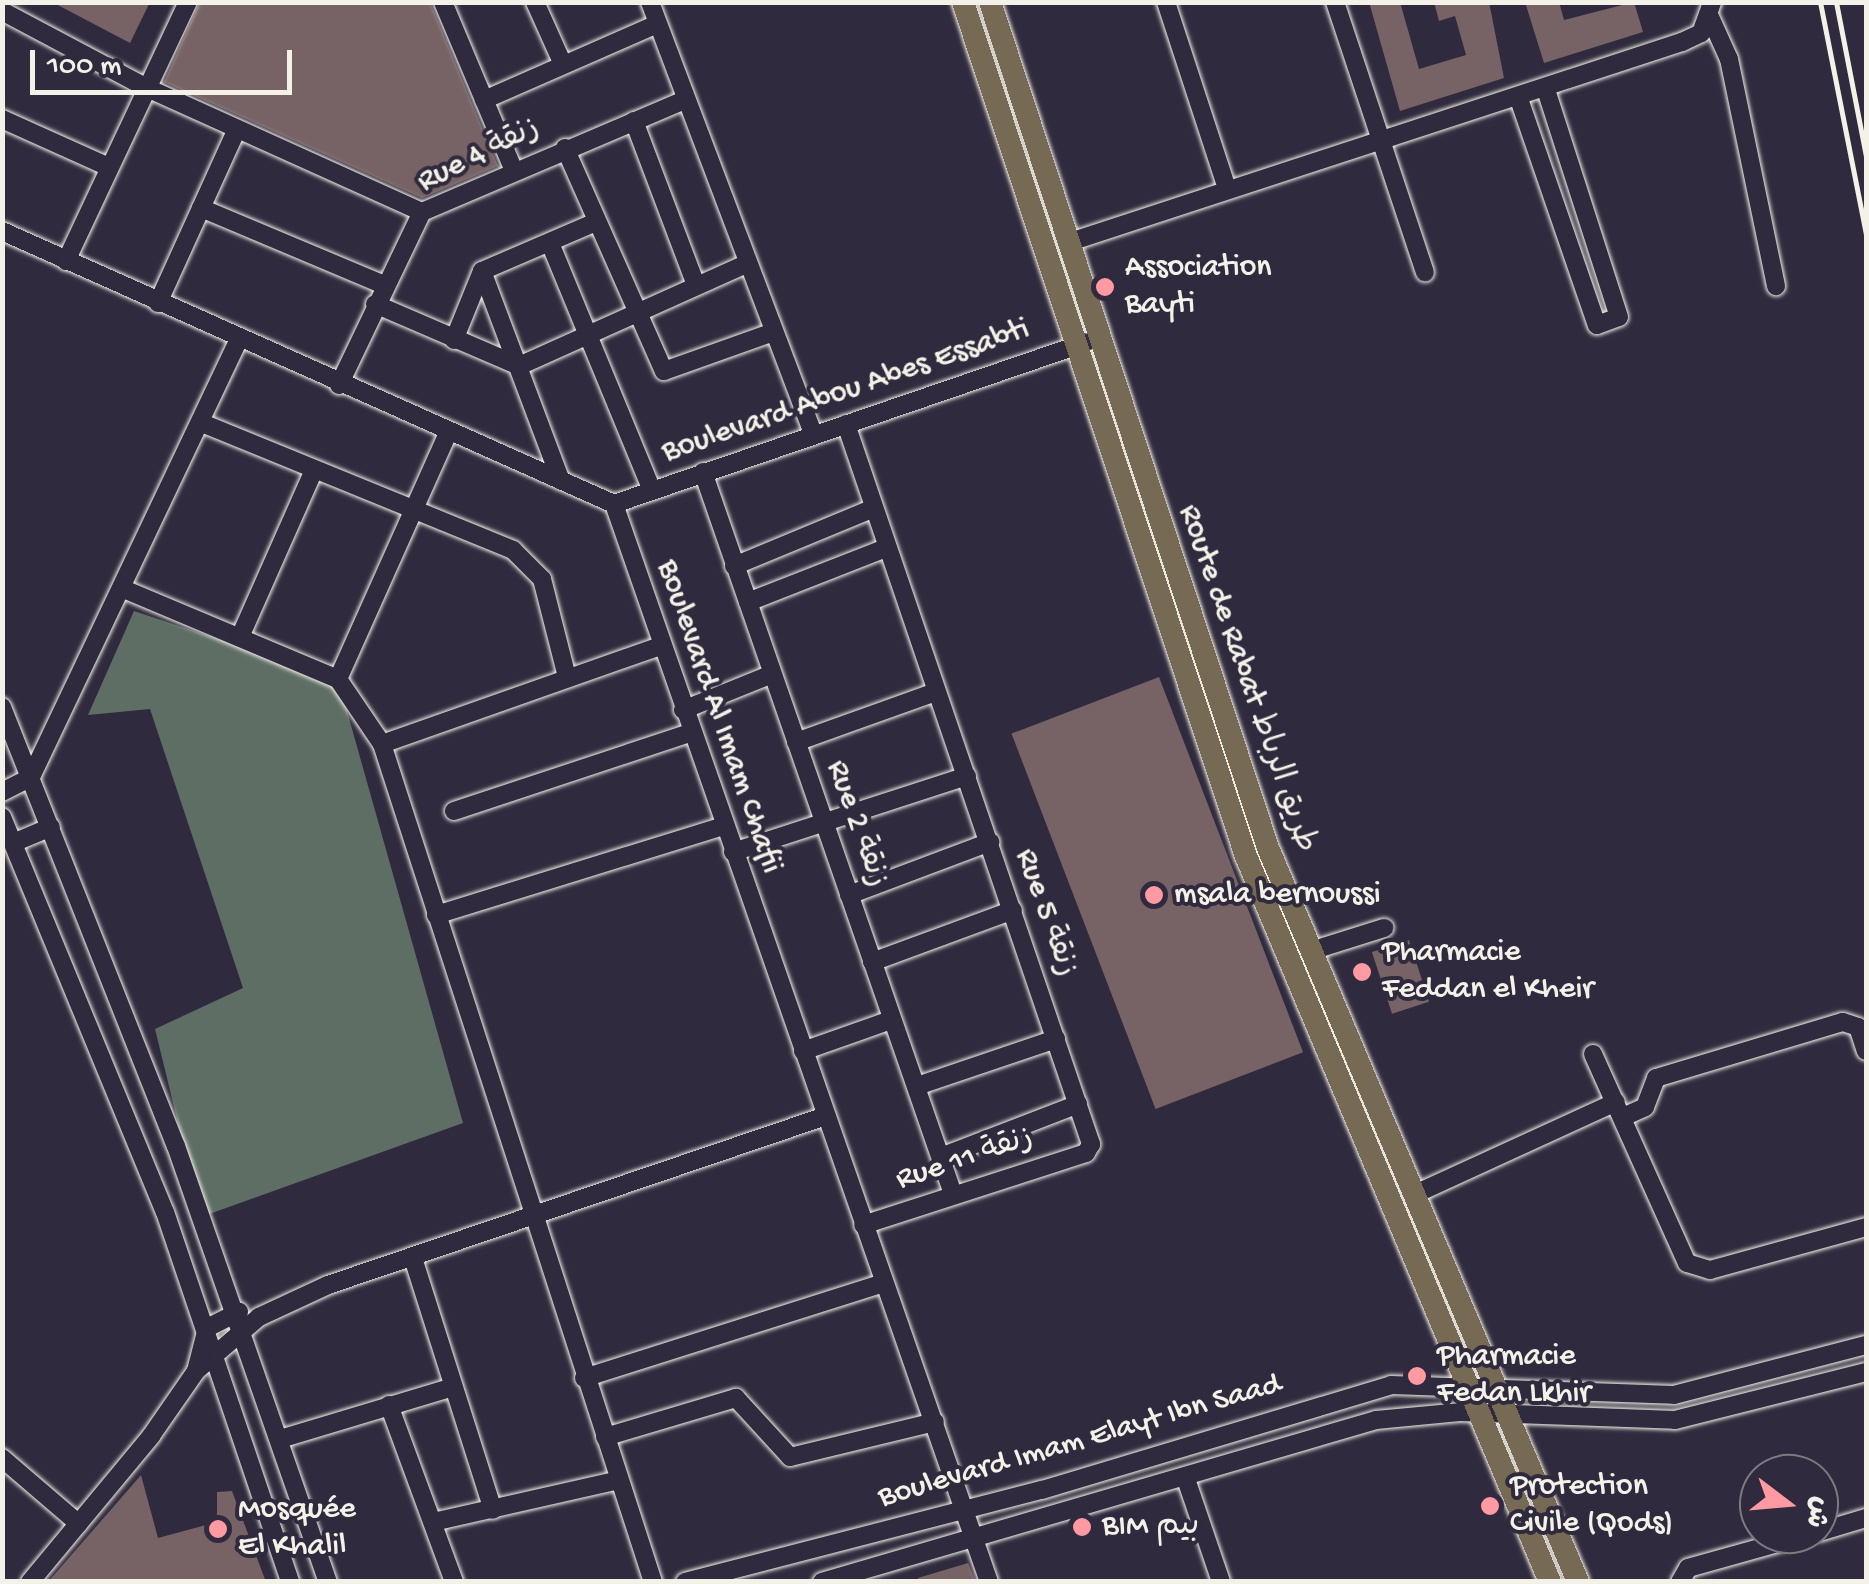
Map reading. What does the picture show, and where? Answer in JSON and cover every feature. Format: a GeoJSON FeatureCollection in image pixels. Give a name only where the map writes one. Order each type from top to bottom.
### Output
{"type":"FeatureCollection","features":[{"type":"Feature","properties":{"kind":"main road","name":"Route de Rabat طريق الرباط"},"geometry":{"type":"LineString","coordinates":[[963,2],[1073,346],[1246,856],[1550,1582]]}},
{"type":"Feature","properties":{"kind":"main road","name":"Route de Rabat طريق الرباط"},"geometry":{"type":"LineString","coordinates":[[990,2],[1070,242],[1097,338],[1311,951],[1578,1582]]}},
{"type":"Feature","properties":{"kind":"street"},"geometry":{"type":"LineString","coordinates":[[66,261],[188,2]]}},
{"type":"Feature","properties":{"kind":"street"},"geometry":{"type":"LineString","coordinates":[[442,2],[514,171]]}},
{"type":"Feature","properties":{"kind":"street"},"geometry":{"type":"LineString","coordinates":[[535,2],[562,62]]}},
{"type":"Feature","properties":{"kind":"street"},"geometry":{"type":"LineString","coordinates":[[650,2],[742,266],[814,435]]}},
{"type":"Feature","properties":{"kind":"street"},"geometry":{"type":"LineString","coordinates":[[1166,2],[1227,188]]}},
{"type":"Feature","properties":{"kind":"street"},"geometry":{"type":"LineString","coordinates":[[1335,2],[1425,272]]}},
{"type":"Feature","properties":{"kind":"street"},"geometry":{"type":"LineString","coordinates":[[3,7],[145,88],[422,212]]}},
{"type":"Feature","properties":{"kind":"street"},"geometry":{"type":"LineString","coordinates":[[1070,242],[1227,188],[1519,100],[1624,54],[1682,42],[1711,10],[1728,59],[1776,286]]}},
{"type":"Feature","properties":{"kind":"street"},"geometry":{"type":"LineString","coordinates":[[484,100],[562,62],[655,25]]}},
{"type":"Feature","properties":{"kind":"street"},"geometry":{"type":"LineString","coordinates":[[1519,100],[1597,326],[1620,317],[1546,90]]}},
{"type":"Feature","properties":{"kind":"street","name":"Rue 4 زنقة"},"geometry":{"type":"LineString","coordinates":[[339,386],[422,212],[564,148],[682,101]]}},
{"type":"Feature","properties":{"kind":"street"},"geometry":{"type":"LineString","coordinates":[[2,119],[109,167]]}},
{"type":"Feature","properties":{"kind":"street"},"geometry":{"type":"LineString","coordinates":[[634,120],[696,285]]}},
{"type":"Feature","properties":{"kind":"street"},"geometry":{"type":"LineString","coordinates":[[158,303],[237,130]]}},
{"type":"Feature","properties":{"kind":"street"},"geometry":{"type":"LineString","coordinates":[[564,148],[664,370],[770,332]]}},
{"type":"Feature","properties":{"kind":"street"},"geometry":{"type":"LineString","coordinates":[[201,208],[384,285]]}},
{"type":"Feature","properties":{"kind":"street"},"geometry":{"type":"LineString","coordinates":[[1563,227],[1588,218]]}},
{"type":"Feature","properties":{"kind":"street"},"geometry":{"type":"LineString","coordinates":[[454,340],[482,271],[596,222]]}},
{"type":"Feature","properties":{"kind":"street"},"geometry":{"type":"LineString","coordinates":[[2,231],[238,341],[614,504]]}},
{"type":"Feature","properties":{"kind":"street"},"geometry":{"type":"LineString","coordinates":[[550,243],[652,491]]}},
{"type":"Feature","properties":{"kind":"street"},"geometry":{"type":"LineString","coordinates":[[375,304],[520,366],[742,266]]}},
{"type":"Feature","properties":{"kind":"street"},"geometry":{"type":"LineString","coordinates":[[482,271],[562,481]]}},
{"type":"Feature","properties":{"kind":"street","name":"Boulevard Abou Abes Essabti"},"geometry":{"type":"LineString","coordinates":[[614,504],[1097,338]]}},
{"type":"Feature","properties":{"kind":"street"},"geometry":{"type":"LineString","coordinates":[[2,792],[31,776],[126,590],[238,341]]}},
{"type":"Feature","properties":{"kind":"street"},"geometry":{"type":"LineString","coordinates":[[202,424],[529,562],[567,677]]}},
{"type":"Feature","properties":{"kind":"street","name":"Rue 5 زنقة"},"geometry":{"type":"LineString","coordinates":[[846,424],[869,510],[967,776],[1078,1104],[1086,1153]]}},
{"type":"Feature","properties":{"kind":"street"},"geometry":{"type":"LineString","coordinates":[[338,679],[448,433]]}},
{"type":"Feature","properties":{"kind":"street"},"geometry":{"type":"LineString","coordinates":[[240,637],[314,470]]}},
{"type":"Feature","properties":{"kind":"street","name":"Rue 2 زنقة"},"geometry":{"type":"LineString","coordinates":[[703,472],[952,1194]]}},
{"type":"Feature","properties":{"kind":"street","name":"Boulevard Al Imam Chafii"},"geometry":{"type":"LineString","coordinates":[[614,504],[883,1283],[970,1510],[990,1582]]}},
{"type":"Feature","properties":{"kind":"street"},"geometry":{"type":"LineString","coordinates":[[734,566],[869,510]]}},
{"type":"Feature","properties":{"kind":"street"},"geometry":{"type":"LineString","coordinates":[[748,602],[883,549]]}},
{"type":"Feature","properties":{"kind":"street"},"geometry":{"type":"LineString","coordinates":[[126,590],[338,679],[382,744],[584,1378],[654,1582]]}},
{"type":"Feature","properties":{"kind":"street"},"geometry":{"type":"LineString","coordinates":[[382,744],[661,646]]}},
{"type":"Feature","properties":{"kind":"street"},"geometry":{"type":"LineString","coordinates":[[683,710],[772,674]]}},
{"type":"Feature","properties":{"kind":"street"},"geometry":{"type":"LineString","coordinates":[[796,742],[936,692]]}},
{"type":"Feature","properties":{"kind":"street"},"geometry":{"type":"LineString","coordinates":[[2,707],[51,827],[242,1338],[328,1582]]}},
{"type":"Feature","properties":{"kind":"street"},"geometry":{"type":"LineString","coordinates":[[454,811],[690,733]]}},
{"type":"Feature","properties":{"kind":"street"},"geometry":{"type":"LineString","coordinates":[[733,852],[967,776]]}},
{"type":"Feature","properties":{"kind":"street"},"geometry":{"type":"LineString","coordinates":[[2,817],[207,1328],[290,1582]]}},
{"type":"Feature","properties":{"kind":"street"},"geometry":{"type":"LineString","coordinates":[[436,914],[724,826]]}},
{"type":"Feature","properties":{"kind":"street"},"geometry":{"type":"LineString","coordinates":[[13,843],[51,827]]}},
{"type":"Feature","properties":{"kind":"street"},"geometry":{"type":"LineString","coordinates":[[849,895],[990,842]]}},
{"type":"Feature","properties":{"kind":"street"},"geometry":{"type":"LineString","coordinates":[[872,962],[1013,910]]}},
{"type":"Feature","properties":{"kind":"street"},"geometry":{"type":"LineString","coordinates":[[1311,951],[1384,928]]}},
{"type":"Feature","properties":{"kind":"street"},"geometry":{"type":"LineString","coordinates":[[803,1050],[891,1020]]}},
{"type":"Feature","properties":{"kind":"street"},"geometry":{"type":"LineString","coordinates":[[1413,1195],[1619,1110],[1645,1107],[1656,1078],[1843,1022],[1858,1026],[1866,1051]]}},
{"type":"Feature","properties":{"kind":"street"},"geometry":{"type":"LineString","coordinates":[[917,1086],[1056,1039]]}},
{"type":"Feature","properties":{"kind":"street"},"geometry":{"type":"LineString","coordinates":[[1594,1054],[1687,1263],[1698,1268],[1866,1228]]}},
{"type":"Feature","properties":{"kind":"street"},"geometry":{"type":"LineString","coordinates":[[941,1157],[1078,1104]]}},
{"type":"Feature","properties":{"kind":"street"},"geometry":{"type":"LineString","coordinates":[[30,1582],[196,1371],[242,1338],[259,1317],[413,1258],[826,1116]]}},
{"type":"Feature","properties":{"kind":"street","name":"Rue 11 زنقة"},"geometry":{"type":"LineString","coordinates":[[863,1225],[1086,1153]]}},
{"type":"Feature","properties":{"kind":"street"},"geometry":{"type":"LineString","coordinates":[[413,1258],[492,1510]]}},
{"type":"Feature","properties":{"kind":"street"},"geometry":{"type":"LineString","coordinates":[[584,1378],[883,1283]]}},
{"type":"Feature","properties":{"kind":"street"},"geometry":{"type":"LineString","coordinates":[[231,1310],[259,1317]]}},
{"type":"Feature","properties":{"kind":"street"},"geometry":{"type":"LineString","coordinates":[[196,1371],[207,1328],[231,1310]]}},
{"type":"Feature","properties":{"kind":"street","name":"Boulevard Imam Elayt Ibn Saad"},"geometry":{"type":"LineString","coordinates":[[685,1582],[970,1510],[1367,1390],[1464,1382],[1674,1395],[1866,1344]]}},
{"type":"Feature","properties":{"kind":"street","name":"Boulevard Imam Elayt Ibn Saad"},"geometry":{"type":"LineString","coordinates":[[822,1582],[978,1540],[1376,1420],[1478,1413],[1675,1420],[1866,1372]]}},
{"type":"Feature","properties":{"kind":"street"},"geometry":{"type":"LineString","coordinates":[[280,1440],[453,1387]]}},
{"type":"Feature","properties":{"kind":"street"},"geometry":{"type":"LineString","coordinates":[[604,1437],[736,1398],[790,1457],[935,1422]]}},
{"type":"Feature","properties":{"kind":"street"},"geometry":{"type":"LineString","coordinates":[[389,1405],[454,1582]]}},
{"type":"Feature","properties":{"kind":"street"},"geometry":{"type":"LineString","coordinates":[[2,1458],[79,1524]]}},
{"type":"Feature","properties":{"kind":"street"},"geometry":{"type":"LineString","coordinates":[[1186,1479],[1221,1582]]}},
{"type":"Feature","properties":{"kind":"street"},"geometry":{"type":"LineString","coordinates":[[432,1522],[619,1480]]}},
{"type":"Feature","properties":{"kind":"street"},"geometry":{"type":"LineString","coordinates":[[1839,1526],[1866,1518]]}},
{"type":"Feature","properties":{"kind":"street"},"geometry":{"type":"LineString","coordinates":[[1680,1582],[1688,1568],[1739,1554]]}},
{"type":"Feature","properties":{"kind":"green space"},"geometry":{"type":"Polygon","coordinates":[[[134,611],[338,679],[463,1123],[201,1217],[155,1029],[243,988],[150,709],[88,715],[134,611]]]}},
{"type":"Feature","properties":{"kind":"building"},"geometry":{"type":"Polygon","coordinates":[[[52,2],[150,2],[130,43],[52,2]]]}},
{"type":"Feature","properties":{"kind":"building"},"geometry":{"type":"Polygon","coordinates":[[[200,2],[430,2],[498,166],[422,198],[164,82],[200,2]]]}},
{"type":"Feature","properties":{"kind":"building"},"geometry":{"type":"Polygon","coordinates":[[[1369,2],[1400,2],[1419,69],[1466,55],[1455,16],[1439,21],[1434,2],[1489,2],[1504,78],[1400,111],[1369,2]]]}},
{"type":"Feature","properties":{"kind":"building"},"geometry":{"type":"Polygon","coordinates":[[[1525,2],[1559,2],[1564,20],[1634,2],[1643,32],[1544,63],[1525,2]]]}},
{"type":"Feature","properties":{"kind":"building","name":"msala bernoussi"},"geometry":{"type":"Polygon","coordinates":[[[1159,677],[1303,1052],[1156,1109],[1011,734],[1159,677]]]}},
{"type":"Feature","properties":{"kind":"building"},"geometry":{"type":"Polygon","coordinates":[[[1409,940],[1429,1002],[1392,1014],[1372,952],[1409,940]]]}},
{"type":"Feature","properties":{"kind":"building"},"geometry":{"type":"Polygon","coordinates":[[[141,1475],[158,1538],[217,1522],[217,1492],[232,1491],[266,1582],[48,1582],[141,1475]]]}},
{"type":"Feature","properties":{"kind":"building"},"geometry":{"type":"Polygon","coordinates":[[[968,1563],[976,1582],[919,1582],[918,1578],[968,1563]]]}},
{"type":"Feature","properties":{"kind":"railway"},"geometry":{"type":"LineString","coordinates":[[1820,2],[1866,235]]}},
{"type":"Feature","properties":{"kind":"railway"},"geometry":{"type":"LineString","coordinates":[[1836,2],[1866,156]]}},
{"type":"Feature","properties":{"kind":"place","name":"Association Bayti"},"geometry":{"type":"Point","coordinates":[1105,287]}},
{"type":"Feature","properties":{"kind":"place","name":"msala bernoussi"},"geometry":{"type":"Point","coordinates":[1154,895]}},
{"type":"Feature","properties":{"kind":"place","name":"Pharmacie Feddan el Kheir"},"geometry":{"type":"Point","coordinates":[1362,972]}},
{"type":"Feature","properties":{"kind":"place","name":"Pharmacie Fedan Lkhir"},"geometry":{"type":"Point","coordinates":[1417,1376]}},
{"type":"Feature","properties":{"kind":"place","name":"Protection Civile (Qods)"},"geometry":{"type":"Point","coordinates":[1490,1506]}},
{"type":"Feature","properties":{"kind":"place","name":"BIM بيم"},"geometry":{"type":"Point","coordinates":[1082,1527]}},
{"type":"Feature","properties":{"kind":"place","name":"Mosquée El Khalil"},"geometry":{"type":"Point","coordinates":[218,1529]}}]}
